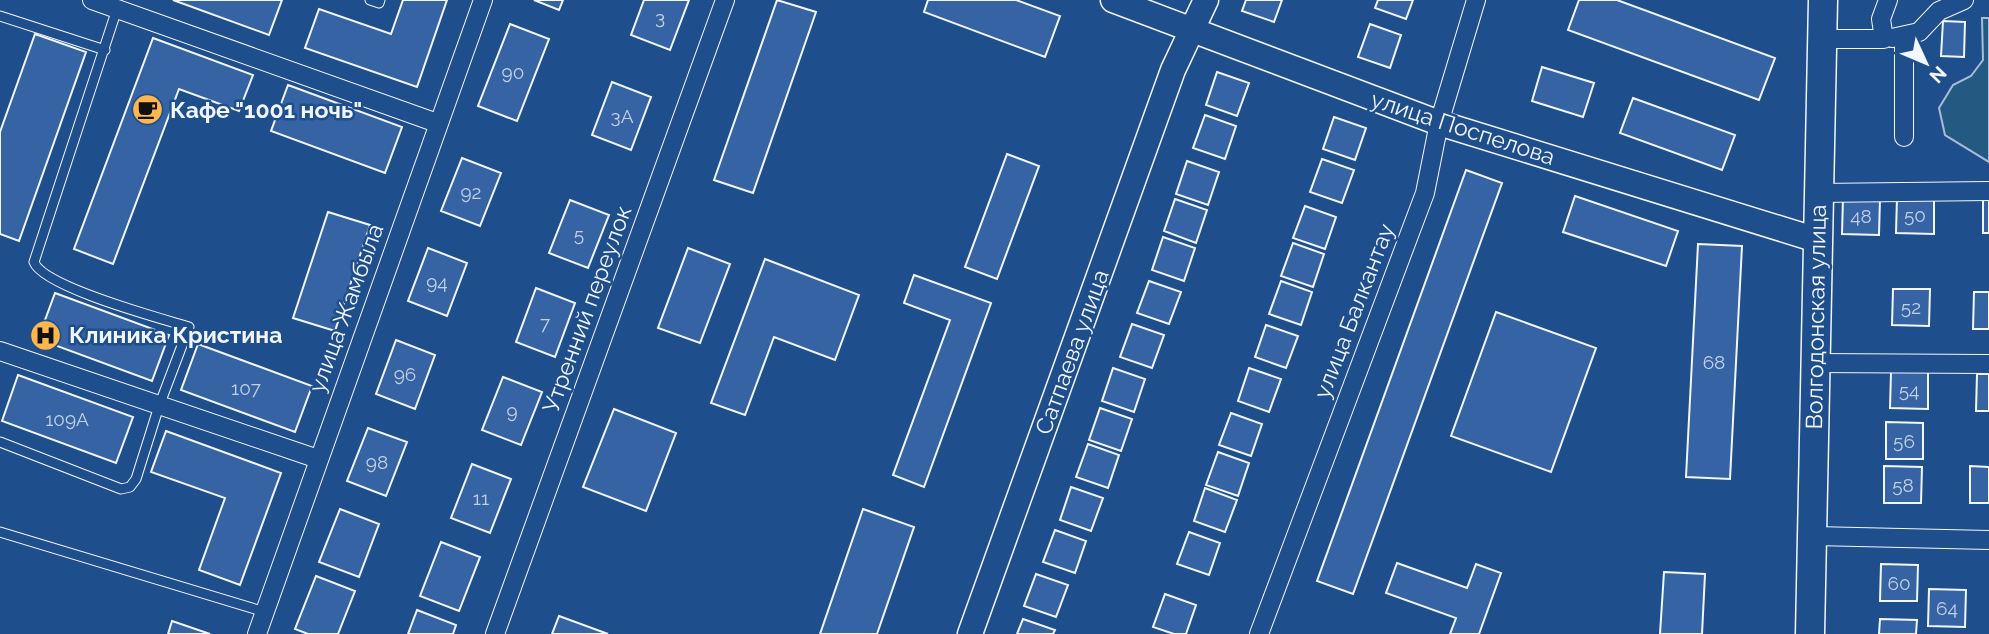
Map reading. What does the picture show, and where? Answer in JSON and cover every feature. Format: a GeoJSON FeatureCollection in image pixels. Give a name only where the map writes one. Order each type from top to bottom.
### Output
{"type":"FeatureCollection","features":[{"type":"Feature","properties":{"kind":"main road","name":"Волгодонская улица"},"geometry":{"type":"LineString","coordinates":[[1810,634],[1814,536],[1813,363],[1823,0]]}},
{"type":"Feature","properties":{"kind":"street"},"geometry":{"type":"LineString","coordinates":[[92,0],[437,123]]}},
{"type":"Feature","properties":{"kind":"street","name":"улица Жамбыла"},"geometry":{"type":"LineString","coordinates":[[257,634],[483,0]]}},
{"type":"Feature","properties":{"kind":"street","name":"Утренний переулок"},"geometry":{"type":"LineString","coordinates":[[495,634],[725,0]]}},
{"type":"Feature","properties":{"kind":"street","name":"улица Поспелова"},"geometry":{"type":"LineString","coordinates":[[1113,0],[1159,9],[1192,31],[1439,123],[1818,240]]}},
{"type":"Feature","properties":{"kind":"street","name":"Сатпаева улица"},"geometry":{"type":"LineString","coordinates":[[970,634],[1173,70],[1206,0]]}},
{"type":"Feature","properties":{"kind":"street","name":"улица Балкантау"},"geometry":{"type":"LineString","coordinates":[[1259,634],[1424,193],[1439,123],[1476,0]]}},
{"type":"Feature","properties":{"kind":"street"},"geometry":{"type":"LineString","coordinates":[[1884,39],[1881,19],[1888,0]]}},
{"type":"Feature","properties":{"kind":"street"},"geometry":{"type":"LineString","coordinates":[[1823,39],[1904,37],[1919,32],[1939,11],[1964,0]]}},
{"type":"Feature","properties":{"kind":"street"},"geometry":{"type":"LineString","coordinates":[[1159,9],[1173,70]]}},
{"type":"Feature","properties":{"kind":"street"},"geometry":{"type":"LineString","coordinates":[[1904,37],[1904,136]]}},
{"type":"Feature","properties":{"kind":"street"},"geometry":{"type":"LineString","coordinates":[[1818,193],[1989,191]]}},
{"type":"Feature","properties":{"kind":"street"},"geometry":{"type":"LineString","coordinates":[[1,354],[318,459]]}},
{"type":"Feature","properties":{"kind":"street"},"geometry":{"type":"LineString","coordinates":[[1813,363],[1989,364]]}},
{"type":"Feature","properties":{"kind":"street"},"geometry":{"type":"LineString","coordinates":[[1814,536],[1989,540]]}},
{"type":"Feature","properties":{"kind":"lane"},"geometry":{"type":"LineString","coordinates":[[370,0],[379,3],[380,0]]}},
{"type":"Feature","properties":{"kind":"lane"},"geometry":{"type":"LineString","coordinates":[[0,442],[121,489],[130,487],[136,479],[159,406],[189,327],[96,298],[46,275],[36,269],[34,262],[106,50],[117,9]]}},
{"type":"Feature","properties":{"kind":"lane"},"geometry":{"type":"LineString","coordinates":[[0,16],[106,50]]}},
{"type":"Feature","properties":{"kind":"lane"},"geometry":{"type":"LineString","coordinates":[[0,531],[265,612]]}},
{"type":"Feature","properties":{"kind":"shaded area"},"geometry":{"type":"Polygon","coordinates":[[[1982,18],[1989,18],[1989,162],[1945,135],[1939,108],[1953,85],[1971,76],[1983,60],[1982,18]]]}},
{"type":"Feature","properties":{"kind":"building"},"geometry":{"type":"Polygon","coordinates":[[[173,0],[282,0],[269,35],[173,0]]]}},
{"type":"Feature","properties":{"kind":"building"},"geometry":{"type":"Polygon","coordinates":[[[403,0],[447,0],[417,87],[305,48],[319,9],[391,34],[403,0]]]}},
{"type":"Feature","properties":{"kind":"building"},"geometry":{"type":"Polygon","coordinates":[[[534,0],[563,0],[559,10],[534,0]]]}},
{"type":"Feature","properties":{"kind":"building"},"geometry":{"type":"Polygon","coordinates":[[[644,0],[689,0],[670,50],[631,35],[644,0]]]}},
{"type":"Feature","properties":{"kind":"building"},"geometry":{"type":"Polygon","coordinates":[[[777,0],[816,12],[753,193],[714,180],[777,0]]]}},
{"type":"Feature","properties":{"kind":"building"},"geometry":{"type":"Polygon","coordinates":[[[928,0],[1016,0],[1060,16],[1045,57],[924,12],[928,0]]]}},
{"type":"Feature","properties":{"kind":"building"},"geometry":{"type":"Polygon","coordinates":[[[1246,0],[1282,0],[1274,22],[1242,11],[1246,0]]]}},
{"type":"Feature","properties":{"kind":"building"},"geometry":{"type":"Polygon","coordinates":[[[1378,0],[1413,0],[1406,19],[1375,8],[1378,0]]]}},
{"type":"Feature","properties":{"kind":"building"},"geometry":{"type":"Polygon","coordinates":[[[1579,0],[1617,0],[1775,58],[1759,100],[1568,30],[1579,0]]]}},
{"type":"Feature","properties":{"kind":"building"},"geometry":{"type":"Polygon","coordinates":[[[1943,21],[1965,22],[1964,57],[1941,56],[1943,21]]]}},
{"type":"Feature","properties":{"kind":"building"},"geometry":{"type":"Polygon","coordinates":[[[510,24],[549,39],[517,121],[478,106],[510,24]]]}},
{"type":"Feature","properties":{"kind":"building"},"geometry":{"type":"Polygon","coordinates":[[[1370,24],[1401,35],[1390,68],[1358,57],[1370,24]]]}},
{"type":"Feature","properties":{"kind":"building"},"geometry":{"type":"Polygon","coordinates":[[[35,34],[86,52],[19,241],[0,234],[0,132],[35,34]]]}},
{"type":"Feature","properties":{"kind":"building"},"geometry":{"type":"Polygon","coordinates":[[[153,38],[253,75],[239,111],[179,89],[113,264],[74,249],[153,38]]]}},
{"type":"Feature","properties":{"kind":"building"},"geometry":{"type":"Polygon","coordinates":[[[1542,67],[1594,83],[1583,117],[1532,101],[1542,67]]]}},
{"type":"Feature","properties":{"kind":"building"},"geometry":{"type":"Polygon","coordinates":[[[1217,72],[1249,83],[1237,116],[1206,105],[1217,72]]]}},
{"type":"Feature","properties":{"kind":"building"},"geometry":{"type":"Polygon","coordinates":[[[612,82],[651,97],[631,150],[592,135],[612,82]]]}},
{"type":"Feature","properties":{"kind":"building"},"geometry":{"type":"Polygon","coordinates":[[[288,85],[402,127],[385,173],[271,131],[288,85]]]}},
{"type":"Feature","properties":{"kind":"building"},"geometry":{"type":"Polygon","coordinates":[[[1633,98],[1735,135],[1722,170],[1620,133],[1633,98]]]}},
{"type":"Feature","properties":{"kind":"building"},"geometry":{"type":"Polygon","coordinates":[[[1205,115],[1236,126],[1225,159],[1193,148],[1205,115]]]}},
{"type":"Feature","properties":{"kind":"building"},"geometry":{"type":"Polygon","coordinates":[[[1334,117],[1366,128],[1355,160],[1323,149],[1334,117]]]}},
{"type":"Feature","properties":{"kind":"building"},"geometry":{"type":"Polygon","coordinates":[[[1007,154],[1039,166],[997,279],[965,267],[1007,154]]]}},
{"type":"Feature","properties":{"kind":"building"},"geometry":{"type":"Polygon","coordinates":[[[462,158],[501,173],[480,226],[441,211],[462,158]]]}},
{"type":"Feature","properties":{"kind":"building"},"geometry":{"type":"Polygon","coordinates":[[[1322,159],[1354,170],[1342,203],[1310,192],[1322,159]]]}},
{"type":"Feature","properties":{"kind":"building"},"geometry":{"type":"Polygon","coordinates":[[[1187,161],[1219,172],[1208,205],[1176,194],[1187,161]]]}},
{"type":"Feature","properties":{"kind":"building"},"geometry":{"type":"Polygon","coordinates":[[[1466,170],[1502,183],[1353,594],[1317,581],[1466,170]]]}},
{"type":"Feature","properties":{"kind":"building"},"geometry":{"type":"Polygon","coordinates":[[[1575,196],[1678,231],[1666,266],[1563,232],[1575,196]]]}},
{"type":"Feature","properties":{"kind":"building"},"geometry":{"type":"Polygon","coordinates":[[[1843,197],[1880,198],[1879,235],[1842,234],[1843,197]]]}},
{"type":"Feature","properties":{"kind":"building"},"geometry":{"type":"Polygon","coordinates":[[[1897,197],[1934,197],[1934,234],[1896,233],[1897,197]]]}},
{"type":"Feature","properties":{"kind":"building"},"geometry":{"type":"Polygon","coordinates":[[[1983,197],[1989,197],[1989,233],[1983,233],[1983,197]]]}},
{"type":"Feature","properties":{"kind":"building"},"geometry":{"type":"Polygon","coordinates":[[[1175,199],[1207,210],[1196,243],[1164,231],[1175,199]]]}},
{"type":"Feature","properties":{"kind":"building"},"geometry":{"type":"Polygon","coordinates":[[[570,200],[609,215],[588,268],[549,253],[570,200]]]}},
{"type":"Feature","properties":{"kind":"building"},"geometry":{"type":"Polygon","coordinates":[[[1305,206],[1336,217],[1325,249],[1293,238],[1305,206]]]}},
{"type":"Feature","properties":{"kind":"building"},"geometry":{"type":"Polygon","coordinates":[[[328,212],[370,225],[335,331],[293,318],[328,212]]]}},
{"type":"Feature","properties":{"kind":"building"},"geometry":{"type":"Polygon","coordinates":[[[1163,237],[1195,248],[1184,281],[1152,270],[1163,237]]]}},
{"type":"Feature","properties":{"kind":"building"},"geometry":{"type":"Polygon","coordinates":[[[1293,243],[1324,254],[1313,287],[1281,276],[1293,243]]]}},
{"type":"Feature","properties":{"kind":"building"},"geometry":{"type":"Polygon","coordinates":[[[1698,244],[1742,246],[1730,479],[1686,477],[1698,244]]]}},
{"type":"Feature","properties":{"kind":"building"},"geometry":{"type":"Polygon","coordinates":[[[428,248],[467,263],[447,316],[408,301],[428,248]]]}},
{"type":"Feature","properties":{"kind":"building"},"geometry":{"type":"Polygon","coordinates":[[[688,248],[730,264],[700,343],[658,328],[688,248]]]}},
{"type":"Feature","properties":{"kind":"building"},"geometry":{"type":"Polygon","coordinates":[[[765,259],[859,295],[835,360],[774,337],[745,415],[711,403],[765,259]]]}},
{"type":"Feature","properties":{"kind":"building"},"geometry":{"type":"Polygon","coordinates":[[[914,275],[991,303],[924,487],[893,475],[950,320],[904,303],[914,275]]]}},
{"type":"Feature","properties":{"kind":"building"},"geometry":{"type":"Polygon","coordinates":[[[1149,281],[1181,292],[1169,324],[1137,313],[1149,281]]]}},
{"type":"Feature","properties":{"kind":"building"},"geometry":{"type":"Polygon","coordinates":[[[1281,281],[1312,292],[1301,325],[1269,314],[1281,281]]]}},
{"type":"Feature","properties":{"kind":"building"},"geometry":{"type":"Polygon","coordinates":[[[536,288],[575,303],[555,357],[516,342],[536,288]]]}},
{"type":"Feature","properties":{"kind":"building"},"geometry":{"type":"Polygon","coordinates":[[[1893,289],[1930,289],[1929,326],[1892,325],[1893,289]]]}},
{"type":"Feature","properties":{"kind":"building"},"geometry":{"type":"Polygon","coordinates":[[[1974,292],[1989,292],[1989,329],[1973,329],[1974,292]]]}},
{"type":"Feature","properties":{"kind":"building"},"geometry":{"type":"Polygon","coordinates":[[[55,293],[169,335],[152,381],[38,339],[55,293]]]}},
{"type":"Feature","properties":{"kind":"building"},"geometry":{"type":"Polygon","coordinates":[[[1496,312],[1596,348],[1551,472],[1451,436],[1496,312]]]}},
{"type":"Feature","properties":{"kind":"building"},"geometry":{"type":"Polygon","coordinates":[[[1132,324],[1164,335],[1152,368],[1120,357],[1132,324]]]}},
{"type":"Feature","properties":{"kind":"building"},"geometry":{"type":"Polygon","coordinates":[[[1266,325],[1298,336],[1286,368],[1255,357],[1266,325]]]}},
{"type":"Feature","properties":{"kind":"building"},"geometry":{"type":"Polygon","coordinates":[[[396,340],[435,355],[415,409],[376,394],[396,340]]]}},
{"type":"Feature","properties":{"kind":"building"},"geometry":{"type":"Polygon","coordinates":[[[198,344],[312,386],[295,432],[181,390],[198,344]]]}},
{"type":"Feature","properties":{"kind":"building"},"geometry":{"type":"Polygon","coordinates":[[[1113,368],[1145,379],[1134,412],[1102,401],[1113,368]]]}},
{"type":"Feature","properties":{"kind":"building"},"geometry":{"type":"Polygon","coordinates":[[[1249,368],[1281,379],[1269,412],[1238,401],[1249,368]]]}},
{"type":"Feature","properties":{"kind":"building"},"geometry":{"type":"Polygon","coordinates":[[[1891,372],[1928,372],[1928,409],[1890,408],[1891,372]]]}},
{"type":"Feature","properties":{"kind":"building"},"geometry":{"type":"Polygon","coordinates":[[[1977,374],[1989,374],[1989,411],[1976,411],[1977,374]]]}},
{"type":"Feature","properties":{"kind":"building"},"geometry":{"type":"Polygon","coordinates":[[[18,375],[133,417],[116,463],[2,421],[18,375]]]}},
{"type":"Feature","properties":{"kind":"building"},"geometry":{"type":"Polygon","coordinates":[[[503,377],[542,392],[521,445],[482,430],[503,377]]]}},
{"type":"Feature","properties":{"kind":"building"},"geometry":{"type":"Polygon","coordinates":[[[1100,408],[1132,419],[1121,451],[1089,440],[1100,408]]]}},
{"type":"Feature","properties":{"kind":"building"},"geometry":{"type":"Polygon","coordinates":[[[614,409],[676,433],[646,511],[583,487],[614,409]]]}},
{"type":"Feature","properties":{"kind":"building"},"geometry":{"type":"Polygon","coordinates":[[[1231,413],[1262,424],[1251,456],[1219,445],[1231,413]]]}},
{"type":"Feature","properties":{"kind":"building"},"geometry":{"type":"Polygon","coordinates":[[[1886,422],[1923,423],[1923,459],[1886,459],[1886,422]]]}},
{"type":"Feature","properties":{"kind":"building"},"geometry":{"type":"Polygon","coordinates":[[[368,428],[407,442],[386,496],[347,481],[368,428]]]}},
{"type":"Feature","properties":{"kind":"building"},"geometry":{"type":"Polygon","coordinates":[[[166,431],[281,473],[240,585],[199,570],[225,498],[151,472],[166,431]]]}},
{"type":"Feature","properties":{"kind":"building"},"geometry":{"type":"Polygon","coordinates":[[[1088,444],[1119,455],[1108,488],[1076,477],[1088,444]]]}},
{"type":"Feature","properties":{"kind":"building"},"geometry":{"type":"Polygon","coordinates":[[[1218,452],[1249,463],[1238,496],[1206,485],[1218,452]]]}},
{"type":"Feature","properties":{"kind":"building"},"geometry":{"type":"Polygon","coordinates":[[[472,464],[511,479],[490,533],[451,518],[472,464]]]}},
{"type":"Feature","properties":{"kind":"building"},"geometry":{"type":"Polygon","coordinates":[[[1884,466],[1922,467],[1921,503],[1884,503],[1884,466]]]}},
{"type":"Feature","properties":{"kind":"building"},"geometry":{"type":"Polygon","coordinates":[[[1970,466],[1989,467],[1989,503],[1970,503],[1970,466]]]}},
{"type":"Feature","properties":{"kind":"building"},"geometry":{"type":"Polygon","coordinates":[[[1071,487],[1103,498],[1091,531],[1060,520],[1071,487]]]}},
{"type":"Feature","properties":{"kind":"building"},"geometry":{"type":"Polygon","coordinates":[[[1205,488],[1237,500],[1225,532],[1194,521],[1205,488]]]}},
{"type":"Feature","properties":{"kind":"building"},"geometry":{"type":"Polygon","coordinates":[[[340,509],[379,524],[359,577],[319,562],[340,509]]]}},
{"type":"Feature","properties":{"kind":"building"},"geometry":{"type":"Polygon","coordinates":[[[863,509],[914,527],[877,634],[820,634],[863,509]]]}},
{"type":"Feature","properties":{"kind":"building"},"geometry":{"type":"Polygon","coordinates":[[[1055,530],[1086,541],[1075,573],[1043,562],[1055,530]]]}},
{"type":"Feature","properties":{"kind":"building"},"geometry":{"type":"Polygon","coordinates":[[[1189,532],[1220,543],[1209,575],[1177,564],[1189,532]]]}},
{"type":"Feature","properties":{"kind":"building"},"geometry":{"type":"Polygon","coordinates":[[[441,542],[480,557],[459,611],[420,596],[441,542]]]}},
{"type":"Feature","properties":{"kind":"building"},"geometry":{"type":"Polygon","coordinates":[[[1397,563],[1467,588],[1476,564],[1501,573],[1479,634],[1450,634],[1456,618],[1386,593],[1397,563]]]}},
{"type":"Feature","properties":{"kind":"building"},"geometry":{"type":"Polygon","coordinates":[[[1881,564],[1918,565],[1917,601],[1880,601],[1881,564]]]}},
{"type":"Feature","properties":{"kind":"building"},"geometry":{"type":"Polygon","coordinates":[[[1664,572],[1705,574],[1702,634],[1660,634],[1664,572]]]}},
{"type":"Feature","properties":{"kind":"building"},"geometry":{"type":"Polygon","coordinates":[[[1036,574],[1068,585],[1056,617],[1024,606],[1036,574]]]}},
{"type":"Feature","properties":{"kind":"building"},"geometry":{"type":"Polygon","coordinates":[[[316,576],[355,591],[338,634],[308,634],[295,629],[316,576]]]}},
{"type":"Feature","properties":{"kind":"building"},"geometry":{"type":"Polygon","coordinates":[[[1929,589],[1966,590],[1965,627],[1928,626],[1929,589]]]}},
{"type":"Feature","properties":{"kind":"building"},"geometry":{"type":"Polygon","coordinates":[[[1165,594],[1196,605],[1186,634],[1174,634],[1153,627],[1165,594]]]}},
{"type":"Feature","properties":{"kind":"building"},"geometry":{"type":"Polygon","coordinates":[[[417,610],[456,625],[453,634],[408,634],[417,610]]]}},
{"type":"Feature","properties":{"kind":"building"},"geometry":{"type":"Polygon","coordinates":[[[559,616],[608,634],[552,634],[559,616]]]}},
{"type":"Feature","properties":{"kind":"building"},"geometry":{"type":"Polygon","coordinates":[[[1023,619],[1055,630],[1053,634],[1017,634],[1023,619]]]}},
{"type":"Feature","properties":{"kind":"building"},"geometry":{"type":"Polygon","coordinates":[[[1880,619],[1917,620],[1916,634],[1879,634],[1880,619]]]}},
{"type":"Feature","properties":{"kind":"building"},"geometry":{"type":"Polygon","coordinates":[[[172,621],[210,634],[168,634],[172,621]]]}},
{"type":"Feature","properties":{"kind":"place","name":"Кафе \"1001 ночь\""},"geometry":{"type":"Point","coordinates":[147,110]}},
{"type":"Feature","properties":{"kind":"place","name":"Клиника Кристина"},"geometry":{"type":"Point","coordinates":[46,335]}}]}
